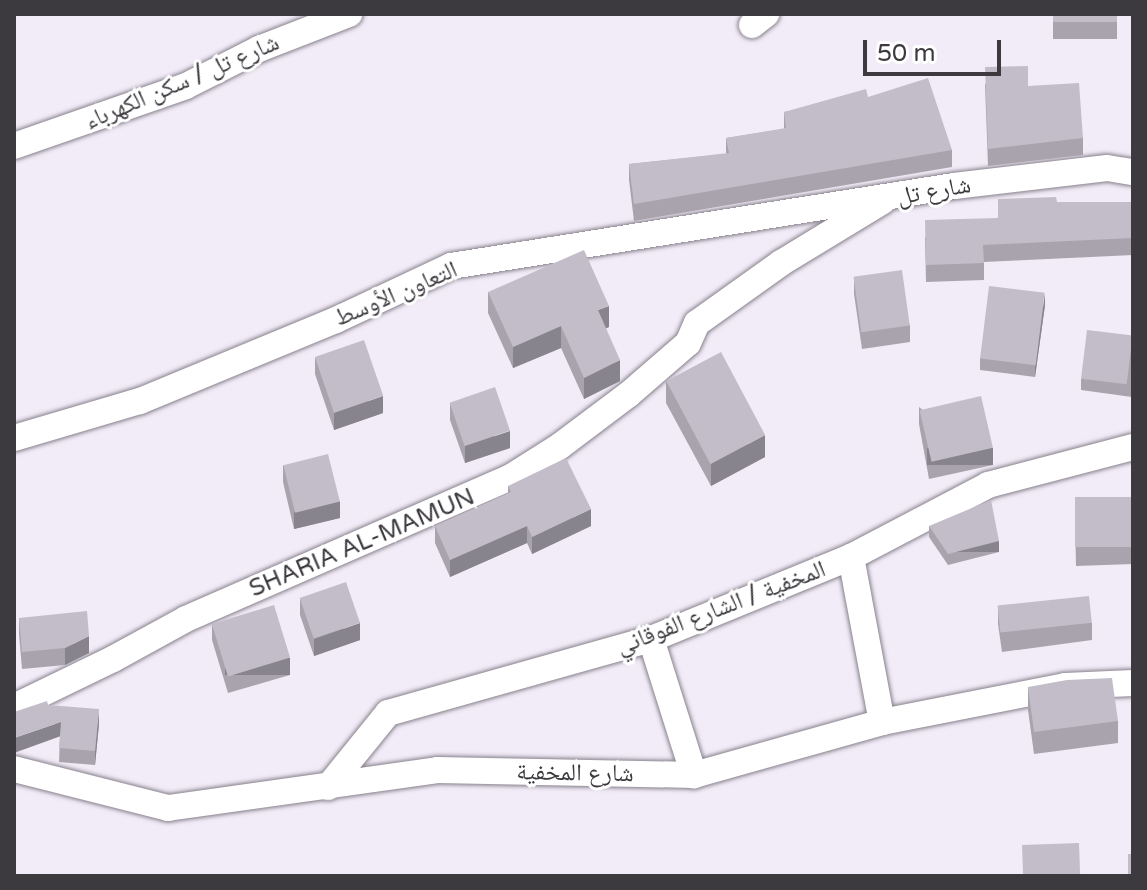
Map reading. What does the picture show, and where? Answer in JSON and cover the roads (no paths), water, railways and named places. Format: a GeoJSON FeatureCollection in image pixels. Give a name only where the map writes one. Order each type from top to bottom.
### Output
{"type":"FeatureCollection","features":[{"type":"Feature","properties":{"kind":"street","name":"شارع تل / سكن الكهرباء"},"geometry":{"type":"LineString","coordinates":[[14,146],[174,90],[259,49],[349,14]]}},
{"type":"Feature","properties":{"kind":"street","name":"شارع تل"},"geometry":{"type":"LineString","coordinates":[[688,343],[697,323],[781,263],[862,217],[889,197],[1107,168],[1133,172]]}},
{"type":"Feature","properties":{"kind":"street","name":"التعاون الأوسط"},"geometry":{"type":"LineString","coordinates":[[14,438],[140,401],[336,320],[451,266],[889,197]]}},
{"type":"Feature","properties":{"kind":"street","name":"SHARIA AL-MAMUN"},"geometry":{"type":"LineString","coordinates":[[14,707],[186,619],[511,477],[608,411],[688,343]]}},
{"type":"Feature","properties":{"kind":"street","name":"المخفية / الشارع الفوقاني"},"geometry":{"type":"LineString","coordinates":[[328,787],[388,713],[651,639],[851,557],[988,485],[1133,447]]}},
{"type":"Feature","properties":{"kind":"street"},"geometry":{"type":"LineString","coordinates":[[851,557],[882,722]]}},
{"type":"Feature","properties":{"kind":"street"},"geometry":{"type":"LineString","coordinates":[[651,639],[694,775]]}},
{"type":"Feature","properties":{"kind":"street","name":"شارع المخفية"},"geometry":{"type":"LineString","coordinates":[[14,769],[168,808],[437,770],[694,775],[882,722],[1065,686],[1133,683]]}}]}
